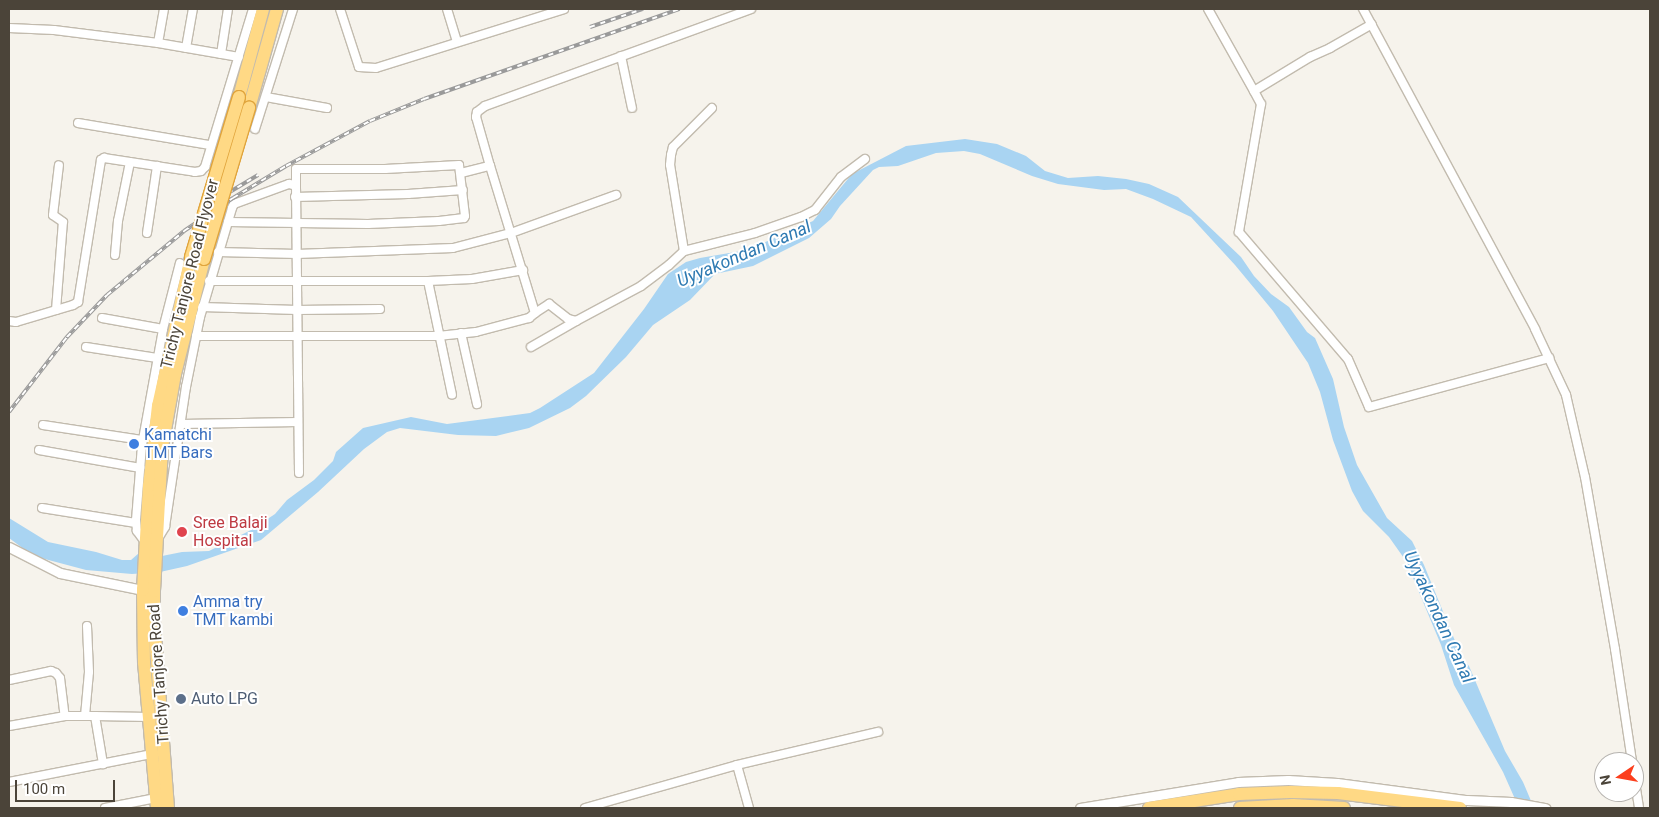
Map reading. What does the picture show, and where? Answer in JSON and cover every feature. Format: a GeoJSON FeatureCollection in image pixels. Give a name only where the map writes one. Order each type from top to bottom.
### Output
{"type":"FeatureCollection","features":[{"type":"Feature","properties":{"kind":"highway","name":"Trichy Tanjore Road Flyover"},"geometry":{"type":"LineString","coordinates":[[152,546],[147,522],[158,406],[180,300],[263,9]]}},
{"type":"Feature","properties":{"kind":"highway","name":"Trichy Tanjore Road Flyover"},"geometry":{"type":"LineString","coordinates":[[147,522],[186,325],[277,9]]}},
{"type":"Feature","properties":{"kind":"highway","name":"Trichy Tanjore Road"},"geometry":{"type":"LineString","coordinates":[[152,546],[148,582],[144,662],[157,803]]}},
{"type":"Feature","properties":{"kind":"highway","name":"Trichy Tanjore Road"},"geometry":{"type":"LineString","coordinates":[[148,582],[168,808]]}},
{"type":"Feature","properties":{"kind":"highway"},"geometry":{"type":"LineString","coordinates":[[1149,808],[1239,794],[1290,792],[1338,793],[1460,808]]}},
{"type":"Feature","properties":{"kind":"highway"},"geometry":{"type":"LineString","coordinates":[[1240,808],[1293,805],[1344,808]]}},
{"type":"Feature","properties":{"kind":"street"},"geometry":{"type":"LineString","coordinates":[[158,43],[164,9]]}},
{"type":"Feature","properties":{"kind":"street"},"geometry":{"type":"LineString","coordinates":[[186,48],[193,9]]}},
{"type":"Feature","properties":{"kind":"street"},"geometry":{"type":"LineString","coordinates":[[220,54],[228,9]]}},
{"type":"Feature","properties":{"kind":"street"},"geometry":{"type":"LineString","coordinates":[[9,321],[16,322],[73,306],[79,299],[100,160],[104,158],[201,172],[205,167],[210,145],[253,9]]}},
{"type":"Feature","properties":{"kind":"street"},"geometry":{"type":"LineString","coordinates":[[256,129],[293,9]]}},
{"type":"Feature","properties":{"kind":"street"},"geometry":{"type":"LineString","coordinates":[[340,9],[359,67],[376,68],[564,9]]}},
{"type":"Feature","properties":{"kind":"street"},"geometry":{"type":"LineString","coordinates":[[447,9],[457,42]]}},
{"type":"Feature","properties":{"kind":"street"},"geometry":{"type":"LineString","coordinates":[[535,314],[476,117],[480,108],[751,9]]}},
{"type":"Feature","properties":{"kind":"street"},"geometry":{"type":"LineString","coordinates":[[1208,9],[1261,104],[1239,232],[1348,359],[1369,407],[1548,358]]}},
{"type":"Feature","properties":{"kind":"street"},"geometry":{"type":"LineString","coordinates":[[1363,9],[1566,395],[1585,477],[1615,649],[1630,752]]}},
{"type":"Feature","properties":{"kind":"street"},"geometry":{"type":"LineString","coordinates":[[1254,91],[1310,57],[1372,24]]}},
{"type":"Feature","properties":{"kind":"street"},"geometry":{"type":"LineString","coordinates":[[9,28],[54,30],[158,43],[239,57]]}},
{"type":"Feature","properties":{"kind":"street"},"geometry":{"type":"LineString","coordinates":[[621,56],[632,108]]}},
{"type":"Feature","properties":{"kind":"street"},"geometry":{"type":"LineString","coordinates":[[266,97],[327,108]]}},
{"type":"Feature","properties":{"kind":"street"},"geometry":{"type":"LineString","coordinates":[[684,251],[670,165],[671,155],[673,146],[712,108]]}},
{"type":"Feature","properties":{"kind":"street"},"geometry":{"type":"LineString","coordinates":[[78,123],[210,145]]}},
{"type":"Feature","properties":{"kind":"street"},"geometry":{"type":"LineString","coordinates":[[531,347],[641,286],[684,251],[763,231],[815,210],[842,177],[865,159]]}},
{"type":"Feature","properties":{"kind":"street"},"geometry":{"type":"LineString","coordinates":[[114,255],[118,221],[130,162]]}},
{"type":"Feature","properties":{"kind":"street"},"geometry":{"type":"LineString","coordinates":[[56,310],[63,222],[53,215],[59,165]]}},
{"type":"Feature","properties":{"kind":"street"},"geometry":{"type":"LineString","coordinates":[[228,222],[297,223],[368,224],[464,218],[463,190],[459,165],[385,169],[296,169],[295,197],[297,223],[296,338],[299,473]]}},
{"type":"Feature","properties":{"kind":"street"},"geometry":{"type":"LineString","coordinates":[[147,233],[157,166]]}},
{"type":"Feature","properties":{"kind":"street"},"geometry":{"type":"LineString","coordinates":[[461,173],[490,166]]}},
{"type":"Feature","properties":{"kind":"street"},"geometry":{"type":"LineString","coordinates":[[147,522],[138,531],[152,546],[165,527],[196,336],[209,281],[234,204],[289,184],[296,186]]}},
{"type":"Feature","properties":{"kind":"street"},"geometry":{"type":"LineString","coordinates":[[295,197],[408,194],[463,190]]}},
{"type":"Feature","properties":{"kind":"street"},"geometry":{"type":"LineString","coordinates":[[218,252],[297,254],[453,248],[511,234],[616,195]]}},
{"type":"Feature","properties":{"kind":"street"},"geometry":{"type":"LineString","coordinates":[[147,522],[140,468],[142,440],[163,329],[180,263]]}},
{"type":"Feature","properties":{"kind":"street"},"geometry":{"type":"LineString","coordinates":[[209,281],[428,281],[472,279],[523,270]]}},
{"type":"Feature","properties":{"kind":"street"},"geometry":{"type":"LineString","coordinates":[[428,281],[438,336],[452,395]]}},
{"type":"Feature","properties":{"kind":"street"},"geometry":{"type":"LineString","coordinates":[[196,336],[296,338],[461,334],[512,322],[535,314],[547,305],[552,305],[560,315],[576,321]]}},
{"type":"Feature","properties":{"kind":"street"},"geometry":{"type":"LineString","coordinates":[[202,308],[380,309]]}},
{"type":"Feature","properties":{"kind":"street"},"geometry":{"type":"LineString","coordinates":[[102,318],[163,329]]}},
{"type":"Feature","properties":{"kind":"street"},"geometry":{"type":"LineString","coordinates":[[461,334],[477,404]]}},
{"type":"Feature","properties":{"kind":"street"},"geometry":{"type":"LineString","coordinates":[[86,347],[157,358]]}},
{"type":"Feature","properties":{"kind":"street"},"geometry":{"type":"LineString","coordinates":[[181,424],[298,422]]}},
{"type":"Feature","properties":{"kind":"street"},"geometry":{"type":"LineString","coordinates":[[42,425],[142,440]]}},
{"type":"Feature","properties":{"kind":"street"},"geometry":{"type":"LineString","coordinates":[[39,450],[140,468]]}},
{"type":"Feature","properties":{"kind":"street"},"geometry":{"type":"LineString","coordinates":[[42,508],[147,522]]}},
{"type":"Feature","properties":{"kind":"street"},"geometry":{"type":"LineString","coordinates":[[9,546],[60,574],[148,582]]}},
{"type":"Feature","properties":{"kind":"street"},"geometry":{"type":"LineString","coordinates":[[85,716],[89,672],[87,626]]}},
{"type":"Feature","properties":{"kind":"street"},"geometry":{"type":"LineString","coordinates":[[9,680],[51,671],[56,673],[60,678],[65,716]]}},
{"type":"Feature","properties":{"kind":"street"},"geometry":{"type":"LineString","coordinates":[[9,726],[65,716],[148,717]]}},
{"type":"Feature","properties":{"kind":"street"},"geometry":{"type":"LineString","coordinates":[[95,716],[103,764]]}},
{"type":"Feature","properties":{"kind":"street"},"geometry":{"type":"LineString","coordinates":[[585,808],[737,765],[878,732]]}},
{"type":"Feature","properties":{"kind":"street"},"geometry":{"type":"LineString","coordinates":[[9,782],[152,754]]}},
{"type":"Feature","properties":{"kind":"street"},"geometry":{"type":"LineString","coordinates":[[737,765],[749,808]]}},
{"type":"Feature","properties":{"kind":"street"},"geometry":{"type":"LineString","coordinates":[[1080,808],[1238,782],[1288,780],[1337,783],[1467,800],[1511,802],[1543,808]]}},
{"type":"Feature","properties":{"kind":"street"},"geometry":{"type":"LineString","coordinates":[[105,808],[157,803]]}},
{"type":"Feature","properties":{"kind":"water","name":"Uyyakondan Canal"},"geometry":{"type":"Polygon","coordinates":[[[965,139],[997,144],[1026,156],[1045,171],[1068,178],[1098,176],[1126,179],[1149,184],[1178,197],[1241,257],[1254,276],[1271,294],[1289,307],[1307,332],[1315,338],[1333,379],[1344,427],[1357,465],[1387,518],[1412,541],[1424,565],[1462,658],[1469,666],[1505,751],[1523,782],[1534,808],[1519,808],[1503,772],[1454,685],[1441,645],[1406,561],[1389,537],[1363,511],[1352,491],[1333,440],[1320,392],[1308,363],[1273,311],[1235,265],[1191,217],[1153,199],[1126,189],[1104,190],[1058,184],[1032,176],[980,154],[964,151],[936,153],[898,166],[879,167],[873,170],[840,206],[831,219],[809,238],[753,266],[715,274],[690,300],[653,325],[626,357],[586,396],[570,408],[529,428],[496,436],[458,435],[400,428],[387,432],[364,449],[318,492],[261,540],[187,566],[160,572],[132,574],[86,570],[41,558],[32,555],[9,538],[9,518],[48,542],[96,552],[122,560],[131,560],[139,553],[162,556],[182,552],[209,551],[251,530],[275,514],[287,500],[314,480],[333,461],[336,452],[363,428],[411,417],[447,424],[530,413],[594,373],[644,309],[668,274],[686,262],[747,250],[813,221],[852,174],[906,146],[965,139]]]}},
{"type":"Feature","properties":{"kind":"railway"},"geometry":{"type":"LineString","coordinates":[[590,27],[643,9]]}},
{"type":"Feature","properties":{"kind":"railway"},"geometry":{"type":"LineString","coordinates":[[9,412],[67,337],[107,295],[184,231],[286,166],[370,121],[424,99],[680,9]]}},
{"type":"Feature","properties":{"kind":"railway"},"geometry":{"type":"LineString","coordinates":[[228,193],[258,175]]}},
{"type":"Feature","properties":{"kind":"place","name":"Kamatchi TMT Bars"},"geometry":{"type":"Point","coordinates":[134,444]}},
{"type":"Feature","properties":{"kind":"place","name":"Sree Balaji Hospital"},"geometry":{"type":"Point","coordinates":[182,532]}},
{"type":"Feature","properties":{"kind":"place","name":"Amma try TMT kambi"},"geometry":{"type":"Point","coordinates":[183,611]}},
{"type":"Feature","properties":{"kind":"place","name":"Auto LPG"},"geometry":{"type":"Point","coordinates":[181,699]}}]}
